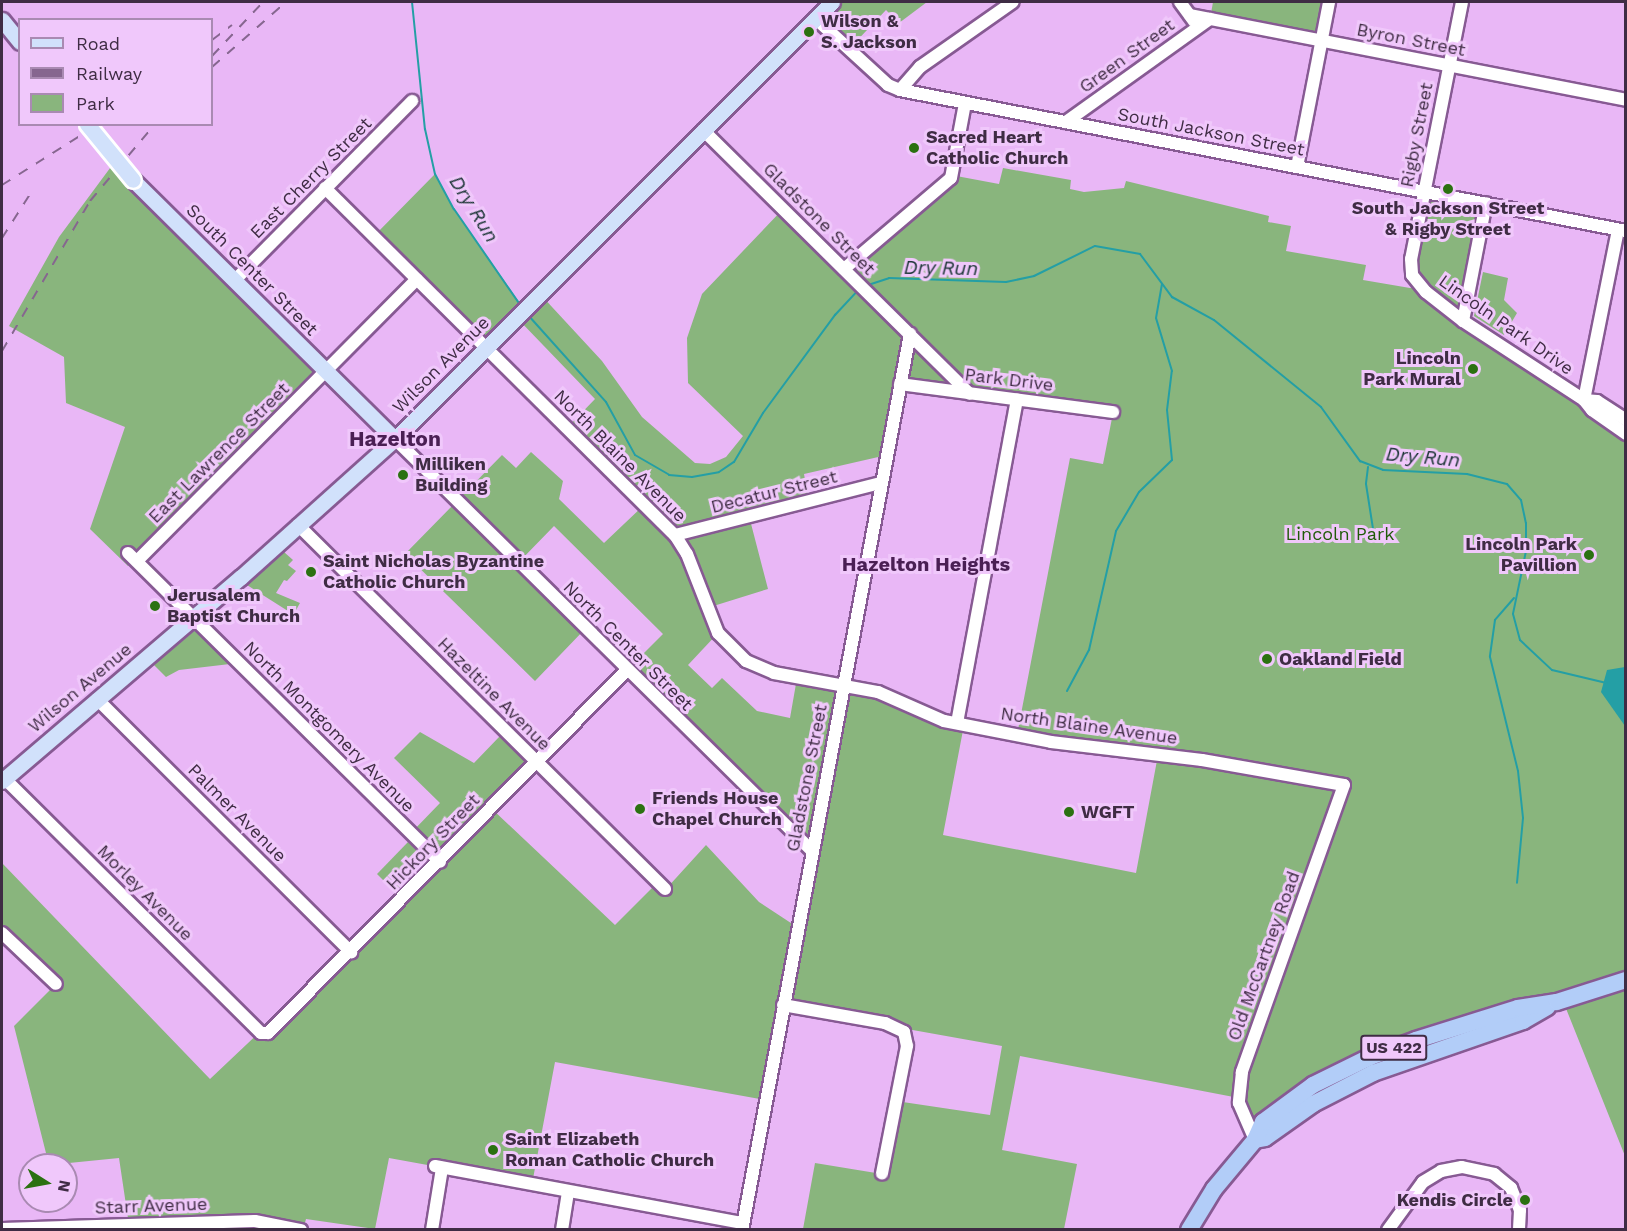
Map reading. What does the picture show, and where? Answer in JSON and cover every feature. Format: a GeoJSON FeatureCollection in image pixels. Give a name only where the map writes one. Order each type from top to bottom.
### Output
{"type":"FeatureCollection","features":[{"type":"Feature","properties":{"kind":"highway","name":"US 422"},"geometry":{"type":"LineString","coordinates":[[1190,1230],[1214,1189],[1255,1140],[1276,1132],[1312,1104],[1354,1081],[1523,1021],[1561,1001],[1626,980]]}},
{"type":"Feature","properties":{"kind":"main road","name":"Wilson Avenue"},"geometry":{"type":"LineString","coordinates":[[3,779],[193,617],[395,439],[832,2]]}},
{"type":"Feature","properties":{"kind":"main road"},"geometry":{"type":"LineString","coordinates":[[2,20],[18,40]]}},
{"type":"Feature","properties":{"kind":"main road","name":"South Center Street"},"geometry":{"type":"LineString","coordinates":[[89,126],[133,180],[395,439]]}},
{"type":"Feature","properties":{"kind":"street"},"geometry":{"type":"LineString","coordinates":[[900,90],[920,67],[1013,2]]}},
{"type":"Feature","properties":{"kind":"street"},"geometry":{"type":"LineString","coordinates":[[1180,2],[1198,27]]}},
{"type":"Feature","properties":{"kind":"street"},"geometry":{"type":"LineString","coordinates":[[1297,167],[1329,2]]}},
{"type":"Feature","properties":{"kind":"street","name":"Rigby Street"},"geometry":{"type":"LineString","coordinates":[[1412,275],[1424,191],[1462,2]]}},
{"type":"Feature","properties":{"kind":"street","name":"Byron Street"},"geometry":{"type":"LineString","coordinates":[[1190,15],[1626,100]]}},
{"type":"Feature","properties":{"kind":"street","name":"South Jackson Street"},"geometry":{"type":"LineString","coordinates":[[815,18],[888,85],[900,90],[1622,230]]}},
{"type":"Feature","properties":{"kind":"street","name":"Green Street"},"geometry":{"type":"LineString","coordinates":[[1066,122],[1210,19]]}},
{"type":"Feature","properties":{"kind":"street","name":"East Cherry Street"},"geometry":{"type":"LineString","coordinates":[[236,280],[412,101]]}},
{"type":"Feature","properties":{"kind":"street"},"geometry":{"type":"LineString","coordinates":[[844,269],[948,182],[966,103]]}},
{"type":"Feature","properties":{"kind":"street","name":"Gladstone Street"},"geometry":{"type":"LineString","coordinates":[[703,130],[970,394]]}},
{"type":"Feature","properties":{"kind":"street","name":"North Blaine Avenue"},"geometry":{"type":"LineString","coordinates":[[325,188],[675,535],[687,554],[711,619],[732,650],[753,665],[774,673],[878,692],[932,718],[1051,742],[1202,760],[1344,785]]}},
{"type":"Feature","properties":{"kind":"street"},"geometry":{"type":"LineString","coordinates":[[1463,321],[1486,203]]}},
{"type":"Feature","properties":{"kind":"street"},"geometry":{"type":"LineString","coordinates":[[1584,400],[1622,230]]}},
{"type":"Feature","properties":{"kind":"street","name":"Lincoln Park Drive"},"geometry":{"type":"LineString","coordinates":[[1412,275],[1426,292],[1463,321],[1584,400],[1592,410],[1626,434]]}},
{"type":"Feature","properties":{"kind":"street","name":"East Lawrence Street"},"geometry":{"type":"LineString","coordinates":[[132,557],[417,279]]}},
{"type":"Feature","properties":{"kind":"street","name":"Gladstone Street"},"geometry":{"type":"LineString","coordinates":[[742,1226],[910,334]]}},
{"type":"Feature","properties":{"kind":"street","name":"Park Drive"},"geometry":{"type":"LineString","coordinates":[[900,384],[1113,412]]}},
{"type":"Feature","properties":{"kind":"street"},"geometry":{"type":"LineString","coordinates":[[957,723],[1017,400]]}},
{"type":"Feature","properties":{"kind":"street","name":"Lincoln Park Drive"},"geometry":{"type":"LineString","coordinates":[[1584,400],[1597,401],[1626,420]]}},
{"type":"Feature","properties":{"kind":"street","name":"North Center Street"},"geometry":{"type":"LineString","coordinates":[[395,439],[812,851]]}},
{"type":"Feature","properties":{"kind":"street","name":"Decatur Street"},"geometry":{"type":"LineString","coordinates":[[675,535],[881,483]]}},
{"type":"Feature","properties":{"kind":"street","name":"Hazeltine Avenue"},"geometry":{"type":"LineString","coordinates":[[298,525],[665,889]]}},
{"type":"Feature","properties":{"kind":"street","name":"North Montgomery Avenue"},"geometry":{"type":"LineString","coordinates":[[132,557],[440,862]]}},
{"type":"Feature","properties":{"kind":"street","name":"Hickory Street"},"geometry":{"type":"LineString","coordinates":[[261,1033],[280,1025],[627,670]]}},
{"type":"Feature","properties":{"kind":"street","name":"Palmer Avenue"},"geometry":{"type":"LineString","coordinates":[[97,699],[351,952]]}},
{"type":"Feature","properties":{"kind":"street","name":"Morley Avenue"},"geometry":{"type":"LineString","coordinates":[[3,779],[261,1033]]}},
{"type":"Feature","properties":{"kind":"street","name":"Old McCartney Road"},"geometry":{"type":"LineString","coordinates":[[1255,1140],[1239,1103],[1242,1072],[1344,785]]}},
{"type":"Feature","properties":{"kind":"street"},"geometry":{"type":"LineString","coordinates":[[2,933],[56,984]]}},
{"type":"Feature","properties":{"kind":"street"},"geometry":{"type":"LineString","coordinates":[[783,1005],[885,1023],[900,1028],[905,1035],[882,1174]]}},
{"type":"Feature","properties":{"kind":"street"},"geometry":{"type":"LineString","coordinates":[[432,1230],[439,1167],[742,1226]]}},
{"type":"Feature","properties":{"kind":"street"},"geometry":{"type":"LineString","coordinates":[[1388,1230],[1422,1182],[1441,1171],[1462,1167],[1494,1174],[1511,1188],[1520,1210],[1519,1230]]}},
{"type":"Feature","properties":{"kind":"street"},"geometry":{"type":"LineString","coordinates":[[562,1230],[568,1191]]}},
{"type":"Feature","properties":{"kind":"street","name":"Starr Avenue"},"geometry":{"type":"LineString","coordinates":[[2,1229],[255,1221],[301,1230]]}},
{"type":"Feature","properties":{"kind":"green space"},"geometry":{"type":"Polygon","coordinates":[[[826,2],[927,2],[899,23],[886,10],[849,49],[815,18],[826,2]]]}},
{"type":"Feature","properties":{"kind":"green space"},"geometry":{"type":"Polygon","coordinates":[[[1213,2],[1329,2],[1322,41],[1210,19],[1213,2]]]}},
{"type":"Feature","properties":{"kind":"green space"},"geometry":{"type":"Polygon","coordinates":[[[116,160],[326,370],[128,566],[90,529],[125,427],[66,403],[64,357],[9,326],[59,237],[116,160]]]}},
{"type":"Feature","properties":{"kind":"green space","name":"Lincoln Park"},"geometry":{"type":"Polygon","coordinates":[[[1003,168],[1071,180],[1070,189],[1084,192],[1124,188],[1126,181],[1269,216],[1268,222],[1291,226],[1286,251],[1366,265],[1363,280],[1410,288],[1420,286],[1412,275],[1424,191],[1486,203],[1463,321],[1625,420],[1625,1156],[1563,1001],[1337,1072],[1255,1140],[1239,1098],[1020,1056],[1002,1150],[1077,1164],[1064,1229],[803,1229],[815,1163],[882,1174],[896,1101],[990,1115],[1002,1046],[907,1029],[904,1032],[783,1005],[766,1100],[555,1062],[532,1184],[389,1158],[375,1229],[306,1219],[303,1230],[265,1222],[129,1225],[119,1158],[78,1162],[78,1153],[46,1153],[14,1026],[56,984],[2,933],[2,863],[210,1079],[440,862],[411,833],[440,803],[394,758],[420,732],[474,763],[500,736],[530,765],[492,809],[615,925],[658,882],[666,889],[706,845],[759,902],[797,927],[812,851],[627,670],[663,634],[554,526],[519,562],[585,629],[535,681],[405,554],[502,455],[516,468],[531,452],[563,481],[559,499],[604,543],[644,505],[567,428],[595,399],[517,318],[486,348],[374,236],[435,174],[454,209],[524,309],[540,294],[602,361],[642,417],[695,463],[710,464],[726,457],[743,436],[688,383],[687,338],[702,294],[783,209],[844,269],[951,175],[999,184],[1003,168]],[[900,384],[887,455],[804,474],[809,501],[749,516],[768,589],[707,608],[718,633],[688,665],[712,688],[722,678],[757,711],[790,718],[797,678],[865,689],[964,725],[943,835],[1136,873],[1158,755],[1017,735],[1070,458],[1103,464],[1113,413],[900,384]]]}},
{"type":"Feature","properties":{"kind":"green space"},"geometry":{"type":"Polygon","coordinates":[[[1483,272],[1508,278],[1504,300],[1517,313],[1504,335],[1474,316],[1483,272]]]}},
{"type":"Feature","properties":{"kind":"green space"},"geometry":{"type":"Polygon","coordinates":[[[284,552],[293,560],[288,565],[296,571],[287,581],[284,580],[276,593],[300,603],[295,612],[299,618],[247,585],[284,552]]]}},
{"type":"Feature","properties":{"kind":"green space"},"geometry":{"type":"Polygon","coordinates":[[[195,630],[230,664],[179,670],[166,677],[154,665],[195,630]]]}},
{"type":"Feature","properties":{"kind":"green space"},"geometry":{"type":"Polygon","coordinates":[[[408,842],[432,865],[400,897],[377,874],[408,842]]]}},
{"type":"Feature","properties":{"kind":"shaded area"},"geometry":{"type":"Polygon","coordinates":[[[1626,667],[1625,726],[1601,692],[1607,670],[1626,667]]]}},
{"type":"Feature","properties":{"kind":"waterway","name":"Dry Run"},"geometry":{"type":"LineString","coordinates":[[412,2],[425,129],[435,174],[454,209],[521,306]]}},
{"type":"Feature","properties":{"kind":"waterway","name":"Dry Run"},"geometry":{"type":"LineString","coordinates":[[865,286],[889,278],[1006,282],[1034,276],[1095,246],[1140,254],[1172,297],[1214,320],[1321,407],[1360,461],[1383,470],[1467,474],[1507,484],[1521,500],[1526,523],[1526,551],[1513,614],[1520,640],[1552,670],[1606,683]]}},
{"type":"Feature","properties":{"kind":"waterway"},"geometry":{"type":"LineString","coordinates":[[1067,691],[1089,650],[1116,531],[1139,492],[1172,460],[1167,410],[1172,371],[1156,318],[1162,285]]}},
{"type":"Feature","properties":{"kind":"waterway","name":"Dry Run"},"geometry":{"type":"LineString","coordinates":[[528,315],[606,402],[635,455],[669,475],[692,477],[719,472],[734,462],[763,413],[835,315],[858,290]]}},
{"type":"Feature","properties":{"kind":"waterway"},"geometry":{"type":"LineString","coordinates":[[1368,467],[1366,484],[1374,535]]}},
{"type":"Feature","properties":{"kind":"waterway"},"geometry":{"type":"LineString","coordinates":[[1514,598],[1495,620],[1490,657],[1518,771],[1523,818],[1517,883]]}},
{"type":"Feature","properties":{"kind":"railway"},"geometry":{"type":"LineString","coordinates":[[213,55],[263,2]]}},
{"type":"Feature","properties":{"kind":"railway"},"geometry":{"type":"LineString","coordinates":[[213,66],[286,2]]}},
{"type":"Feature","properties":{"kind":"railway"},"geometry":{"type":"LineString","coordinates":[[213,39],[232,25]]}},
{"type":"Feature","properties":{"kind":"railway"},"geometry":{"type":"LineString","coordinates":[[2,185],[96,126]]}},
{"type":"Feature","properties":{"kind":"railway"},"geometry":{"type":"LineString","coordinates":[[2,351],[90,201],[153,126]]}},
{"type":"Feature","properties":{"kind":"railway"},"geometry":{"type":"LineString","coordinates":[[2,238],[32,191]]}},
{"type":"Feature","properties":{"kind":"place","name":"Wilson & S. Jackson"},"geometry":{"type":"Point","coordinates":[809,32]}},
{"type":"Feature","properties":{"kind":"place","name":"Sacred Heart Catholic Church"},"geometry":{"type":"Point","coordinates":[914,148]}},
{"type":"Feature","properties":{"kind":"place","name":"South Jackson Street & Rigby Street"},"geometry":{"type":"Point","coordinates":[1448,189]}},
{"type":"Feature","properties":{"kind":"place","name":"Lincoln Park Mural"},"geometry":{"type":"Point","coordinates":[1473,369]}},
{"type":"Feature","properties":{"kind":"place","name":"Milliken Building"},"geometry":{"type":"Point","coordinates":[403,475]}},
{"type":"Feature","properties":{"kind":"place","name":"Lincoln Park Pavillion"},"geometry":{"type":"Point","coordinates":[1589,555]}},
{"type":"Feature","properties":{"kind":"place","name":"Saint Nicholas Byzantine Catholic Church"},"geometry":{"type":"Point","coordinates":[311,572]}},
{"type":"Feature","properties":{"kind":"place","name":"Jerusalem Baptist Church"},"geometry":{"type":"Point","coordinates":[155,606]}},
{"type":"Feature","properties":{"kind":"place","name":"Oakland Field"},"geometry":{"type":"Point","coordinates":[1267,659]}},
{"type":"Feature","properties":{"kind":"place","name":"Friends House Chapel Church"},"geometry":{"type":"Point","coordinates":[640,809]}},
{"type":"Feature","properties":{"kind":"place","name":"WGFT"},"geometry":{"type":"Point","coordinates":[1069,812]}},
{"type":"Feature","properties":{"kind":"place","name":"Saint Elizabeth Roman Catholic Church"},"geometry":{"type":"Point","coordinates":[493,1150]}},
{"type":"Feature","properties":{"kind":"place","name":"Kendis Circle"},"geometry":{"type":"Point","coordinates":[1525,1200]}},
{"type":"Feature","properties":{"kind":"district","name":"Hazelton"},"geometry":{"type":"Point","coordinates":[395,439]}},
{"type":"Feature","properties":{"kind":"district","name":"Hazelton Heights"},"geometry":{"type":"Point","coordinates":[926,564]}}]}
